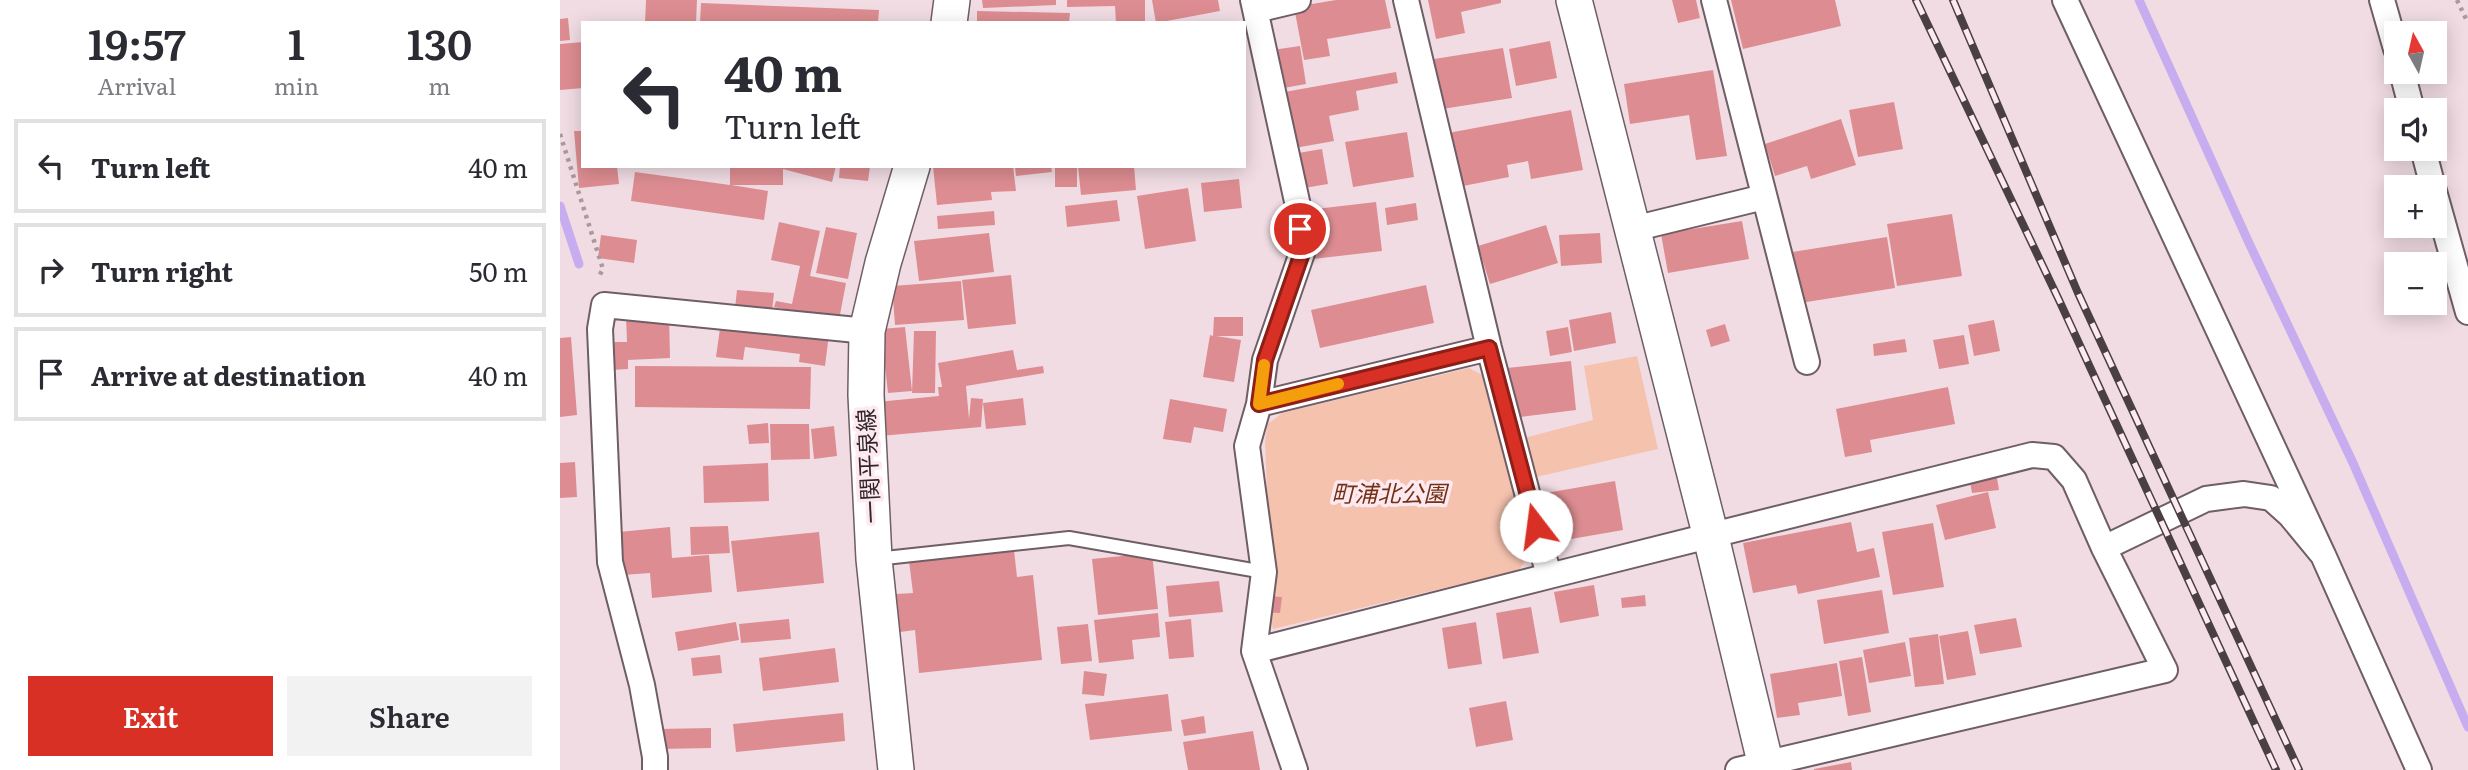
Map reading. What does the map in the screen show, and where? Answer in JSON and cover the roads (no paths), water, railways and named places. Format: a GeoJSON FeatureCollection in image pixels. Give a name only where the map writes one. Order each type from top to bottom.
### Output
{"type":"FeatureCollection","features":[{"type":"Feature","properties":{"kind":"street"},"geometry":{"type":"LineString","coordinates":[[948,21],[952,0]]}},
{"type":"Feature","properties":{"kind":"street"},"geometry":{"type":"LineString","coordinates":[[1295,770],[1254,651],[1264,572],[1247,446],[1259,404],[1265,360],[1302,253],[1298,206],[1254,5],[1298,0]]}},
{"type":"Feature","properties":{"kind":"street"},"geometry":{"type":"LineString","coordinates":[[1406,0],[1489,348],[1549,576]]}},
{"type":"Feature","properties":{"kind":"street"},"geometry":{"type":"LineString","coordinates":[[1254,651],[1711,537],[2032,455],[2054,457],[2074,480],[2104,548],[2165,670],[1757,768],[1711,537],[1574,0]]}},
{"type":"Feature","properties":{"kind":"street"},"geometry":{"type":"LineString","coordinates":[[1714,0],[1807,362]]}},
{"type":"Feature","properties":{"kind":"street"},"geometry":{"type":"LineString","coordinates":[[2065,0],[2323,555],[2419,770]]}},
{"type":"Feature","properties":{"kind":"street"},"geometry":{"type":"LineString","coordinates":[[2382,0],[2388,21]]}},
{"type":"Feature","properties":{"kind":"street","name":"一関平泉線"},"geometry":{"type":"LineString","coordinates":[[896,770],[874,559],[866,396],[867,331],[883,263],[911,168]]}},
{"type":"Feature","properties":{"kind":"street"},"geometry":{"type":"LineString","coordinates":[[1633,229],[1764,197]]}},
{"type":"Feature","properties":{"kind":"street"},"geometry":{"type":"LineString","coordinates":[[2447,236],[2468,312]]}},
{"type":"Feature","properties":{"kind":"street"},"geometry":{"type":"LineString","coordinates":[[655,770],[642,685],[611,562],[600,330],[604,305],[867,331]]}},
{"type":"Feature","properties":{"kind":"street"},"geometry":{"type":"LineString","coordinates":[[1259,404],[1489,348]]}},
{"type":"Feature","properties":{"kind":"street"},"geometry":{"type":"LineString","coordinates":[[2104,548],[2206,499],[2244,494],[2271,498],[2290,514],[2323,555]]}},
{"type":"Feature","properties":{"kind":"lane"},"geometry":{"type":"LineString","coordinates":[[874,559],[1069,538],[1264,572]]}},
{"type":"Feature","properties":{"kind":"waterway"},"geometry":{"type":"LineString","coordinates":[[2139,0],[2249,243],[2353,463],[2468,727]]}},
{"type":"Feature","properties":{"kind":"waterway"},"geometry":{"type":"LineString","coordinates":[[560,206],[579,264]]}},
{"type":"Feature","properties":{"kind":"railway"},"geometry":{"type":"LineString","coordinates":[[1916,0],[2059,300],[2276,770]]}},
{"type":"Feature","properties":{"kind":"railway"},"geometry":{"type":"LineString","coordinates":[[1953,0],[2078,293],[2299,770]]}},
{"type":"Feature","properties":{"kind":"park label","name":"町浦北公園"},"geometry":{"type":"Point","coordinates":[1389,494]}}]}
